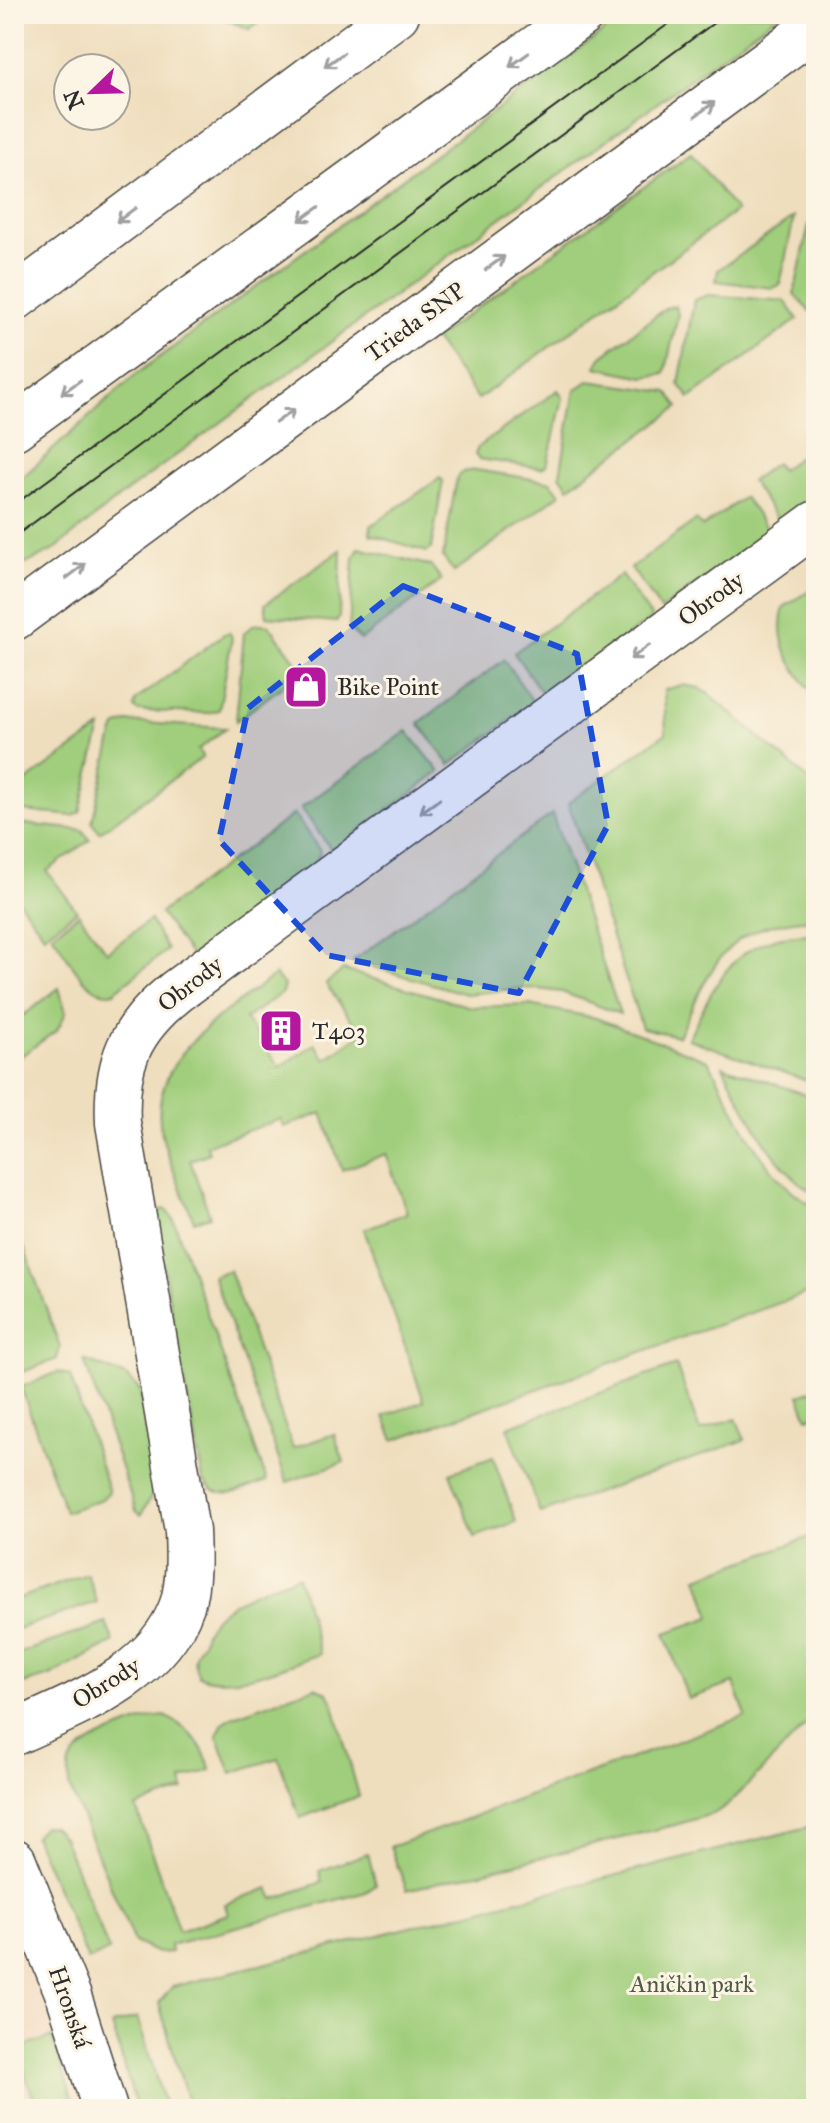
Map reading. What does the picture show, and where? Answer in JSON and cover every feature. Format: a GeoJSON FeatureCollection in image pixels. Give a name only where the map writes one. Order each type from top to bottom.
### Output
{"type":"FeatureCollection","features":[{"type":"Feature","properties":{"kind":"street"},"geometry":{"type":"LineString","coordinates":[[14,299],[397,14]]}},
{"type":"Feature","properties":{"kind":"street"},"geometry":{"type":"LineString","coordinates":[[14,428],[582,14]]}},
{"type":"Feature","properties":{"kind":"street","name":"Trieda SNP"},"geometry":{"type":"LineString","coordinates":[[14,618],[816,26]]}},
{"type":"Feature","properties":{"kind":"street","name":"Obrody"},"geometry":{"type":"LineString","coordinates":[[14,1733],[84,1700],[137,1667],[170,1628],[182,1604],[188,1563],[187,1531],[120,1148],[116,1092],[119,1070],[136,1035],[177,991],[816,523]]}},
{"type":"Feature","properties":{"kind":"street","name":"Hronská"},"geometry":{"type":"LineString","coordinates":[[14,1861],[69,1997],[105,2109]]}},
{"type":"Feature","properties":{"kind":"highlighted area"},"geometry":{"type":"Polygon","coordinates":[[[403,586],[577,654],[608,825],[519,993],[326,955],[219,840],[248,708],[403,586]]]}},
{"type":"Feature","properties":{"kind":"shaded area"},"geometry":{"type":"Polygon","coordinates":[[[14,1861],[105,2109],[14,2109],[14,1861]]]}},
{"type":"Feature","properties":{"kind":"green space"},"geometry":{"type":"Polygon","coordinates":[[[213,14],[270,14],[249,29],[213,14]]]}},
{"type":"Feature","properties":{"kind":"green space"},"geometry":{"type":"Polygon","coordinates":[[[627,14],[779,14],[126,492],[54,550],[14,570],[14,485],[134,376],[627,14]]]}},
{"type":"Feature","properties":{"kind":"green space"},"geometry":{"type":"Polygon","coordinates":[[[691,153],[736,211],[478,399],[434,339],[691,153]]]}},
{"type":"Feature","properties":{"kind":"green space"},"geometry":{"type":"Polygon","coordinates":[[[816,208],[816,306],[809,311],[794,294],[812,211],[816,208]]]}},
{"type":"Feature","properties":{"kind":"green space"},"geometry":{"type":"Polygon","coordinates":[[[794,217],[780,285],[773,288],[716,281],[718,270],[794,217]]]}},
{"type":"Feature","properties":{"kind":"green space"},"geometry":{"type":"Polygon","coordinates":[[[708,295],[785,301],[798,319],[690,398],[679,384],[694,300],[708,295]]]}},
{"type":"Feature","properties":{"kind":"green space"},"geometry":{"type":"Polygon","coordinates":[[[675,306],[678,314],[665,374],[644,377],[596,367],[602,356],[666,308],[675,306]]]}},
{"type":"Feature","properties":{"kind":"green space"},"geometry":{"type":"Polygon","coordinates":[[[588,381],[668,392],[679,407],[569,487],[560,475],[575,390],[588,381]]]}},
{"type":"Feature","properties":{"kind":"green space"},"geometry":{"type":"Polygon","coordinates":[[[558,390],[563,398],[547,465],[541,468],[479,459],[475,455],[478,447],[558,390]]]}},
{"type":"Feature","properties":{"kind":"green space"},"geometry":{"type":"Polygon","coordinates":[[[816,445],[816,496],[780,524],[751,481],[775,463],[781,470],[816,445]]]}},
{"type":"Feature","properties":{"kind":"green space"},"geometry":{"type":"Polygon","coordinates":[[[476,470],[551,482],[560,494],[454,572],[443,557],[457,477],[463,472],[476,470]]]}},
{"type":"Feature","properties":{"kind":"green space"},"geometry":{"type":"Polygon","coordinates":[[[440,478],[443,481],[431,549],[427,552],[370,534],[371,526],[440,478]]]}},
{"type":"Feature","properties":{"kind":"green space"},"geometry":{"type":"Polygon","coordinates":[[[744,497],[769,532],[661,610],[631,568],[696,520],[703,527],[744,497]]]}},
{"type":"Feature","properties":{"kind":"green space"},"geometry":{"type":"Polygon","coordinates":[[[359,548],[431,566],[442,580],[361,640],[349,629],[354,558],[359,548]]]}},
{"type":"Feature","properties":{"kind":"green space"},"geometry":{"type":"Polygon","coordinates":[[[341,550],[339,617],[336,622],[267,616],[265,604],[341,550]]]}},
{"type":"Feature","properties":{"kind":"green space"},"geometry":{"type":"Polygon","coordinates":[[[621,575],[652,618],[544,696],[514,653],[621,575]]]}},
{"type":"Feature","properties":{"kind":"green space"},"geometry":{"type":"Polygon","coordinates":[[[816,587],[816,678],[810,690],[786,651],[781,619],[784,607],[816,587]]]}},
{"type":"Feature","properties":{"kind":"green space"},"geometry":{"type":"Polygon","coordinates":[[[253,625],[269,625],[303,671],[236,721],[244,633],[253,625]]]}},
{"type":"Feature","properties":{"kind":"green space"},"geometry":{"type":"Polygon","coordinates":[[[230,633],[232,638],[219,710],[209,713],[138,711],[134,708],[136,700],[224,634],[230,633]]]}},
{"type":"Feature","properties":{"kind":"green space"},"geometry":{"type":"Polygon","coordinates":[[[504,660],[534,703],[450,765],[419,723],[504,660]]]}},
{"type":"Feature","properties":{"kind":"green space"},"geometry":{"type":"Polygon","coordinates":[[[682,685],[699,688],[710,695],[816,786],[816,919],[785,922],[741,938],[714,967],[678,1036],[642,1028],[568,803],[666,733],[664,690],[682,685]]]}},
{"type":"Feature","properties":{"kind":"green space"},"geometry":{"type":"Polygon","coordinates":[[[127,722],[226,728],[198,750],[203,757],[100,832],[92,822],[113,735],[116,727],[127,722]]]}},
{"type":"Feature","properties":{"kind":"green space"},"geometry":{"type":"Polygon","coordinates":[[[101,728],[80,812],[73,816],[14,810],[14,790],[101,728]]]}},
{"type":"Feature","properties":{"kind":"green space"},"geometry":{"type":"Polygon","coordinates":[[[407,731],[440,772],[336,848],[330,848],[301,808],[407,731]]]}},
{"type":"Feature","properties":{"kind":"green space"},"geometry":{"type":"Polygon","coordinates":[[[294,814],[320,851],[317,862],[191,956],[160,913],[294,814]]]}},
{"type":"Feature","properties":{"kind":"green space"},"geometry":{"type":"Polygon","coordinates":[[[552,814],[620,1014],[562,992],[529,988],[466,994],[353,961],[552,814]]]}},
{"type":"Feature","properties":{"kind":"green space"},"geometry":{"type":"Polygon","coordinates":[[[14,823],[82,830],[90,840],[47,871],[77,911],[44,935],[14,894],[14,823]]]}},
{"type":"Feature","properties":{"kind":"green space"},"geometry":{"type":"Polygon","coordinates":[[[79,914],[107,952],[150,920],[167,950],[114,992],[104,993],[78,974],[52,934],[79,914]]]}},
{"type":"Feature","properties":{"kind":"green space"},"geometry":{"type":"Polygon","coordinates":[[[816,934],[816,1084],[688,1039],[710,996],[734,962],[767,941],[816,934]]]}},
{"type":"Feature","properties":{"kind":"green space"},"geometry":{"type":"Polygon","coordinates":[[[343,970],[471,1007],[529,1005],[596,1018],[708,1060],[765,1162],[797,1195],[816,1207],[816,1290],[394,1440],[384,1416],[424,1401],[364,1229],[407,1213],[386,1154],[342,1170],[322,1113],[284,1127],[281,1119],[207,1145],[209,1153],[190,1160],[210,1216],[194,1221],[162,1135],[160,1108],[165,1083],[177,1061],[213,1022],[275,975],[284,985],[282,993],[245,1019],[280,1067],[315,1044],[326,1059],[361,1034],[326,984],[343,970]]]}},
{"type":"Feature","properties":{"kind":"green space"},"geometry":{"type":"Polygon","coordinates":[[[59,988],[66,1013],[57,1030],[14,1061],[14,1002],[24,1015],[59,988]]]}},
{"type":"Feature","properties":{"kind":"green space"},"geometry":{"type":"Polygon","coordinates":[[[723,1066],[816,1098],[816,1195],[800,1183],[773,1153],[751,1120],[723,1066]]]}},
{"type":"Feature","properties":{"kind":"green space"},"geometry":{"type":"Polygon","coordinates":[[[165,1209],[173,1218],[267,1481],[241,1491],[217,1492],[203,1480],[155,1223],[158,1211],[165,1209]]]}},
{"type":"Feature","properties":{"kind":"green space"},"geometry":{"type":"Polygon","coordinates":[[[15,1237],[23,1245],[60,1347],[57,1359],[17,1374],[15,1237]]]}},
{"type":"Feature","properties":{"kind":"green space"},"geometry":{"type":"Polygon","coordinates":[[[229,1270],[293,1448],[334,1434],[344,1462],[287,1482],[213,1276],[229,1270]]]}},
{"type":"Feature","properties":{"kind":"green space"},"geometry":{"type":"Polygon","coordinates":[[[84,1360],[128,1377],[140,1390],[156,1488],[141,1515],[136,1511],[84,1360]]]}},
{"type":"Feature","properties":{"kind":"green space"},"geometry":{"type":"Polygon","coordinates":[[[676,1365],[700,1431],[736,1418],[745,1440],[540,1513],[508,1427],[676,1365]]]}},
{"type":"Feature","properties":{"kind":"green space"},"geometry":{"type":"Polygon","coordinates":[[[58,1372],[70,1376],[109,1492],[102,1499],[65,1512],[21,1387],[58,1372]]]}},
{"type":"Feature","properties":{"kind":"green space"},"geometry":{"type":"Polygon","coordinates":[[[816,1389],[816,1415],[808,1418],[799,1395],[816,1389]]]}},
{"type":"Feature","properties":{"kind":"green space"},"geometry":{"type":"Polygon","coordinates":[[[493,1457],[516,1522],[475,1537],[450,1473],[493,1457]]]}},
{"type":"Feature","properties":{"kind":"green space"},"geometry":{"type":"Polygon","coordinates":[[[816,1535],[816,1715],[730,1803],[715,1813],[675,1825],[407,1890],[390,1847],[746,1716],[734,1683],[688,1699],[665,1633],[711,1617],[698,1577],[816,1535]]]}},
{"type":"Feature","properties":{"kind":"green space"},"geometry":{"type":"Polygon","coordinates":[[[87,1574],[97,1602],[14,1630],[14,1600],[87,1574]]]}},
{"type":"Feature","properties":{"kind":"green space"},"geometry":{"type":"Polygon","coordinates":[[[298,1576],[320,1654],[244,1678],[229,1680],[199,1676],[194,1662],[195,1654],[214,1619],[235,1602],[298,1576]]]}},
{"type":"Feature","properties":{"kind":"green space"},"geometry":{"type":"Polygon","coordinates":[[[106,1623],[114,1642],[50,1676],[19,1685],[14,1674],[14,1655],[106,1623]]]}},
{"type":"Feature","properties":{"kind":"green space"},"geometry":{"type":"Polygon","coordinates":[[[315,1687],[328,1693],[333,1702],[359,1796],[300,1818],[278,1758],[231,1773],[217,1735],[223,1723],[234,1716],[315,1687]]]}},
{"type":"Feature","properties":{"kind":"green space"},"geometry":{"type":"Polygon","coordinates":[[[164,1716],[194,1737],[211,1770],[182,1780],[184,1790],[136,1807],[179,1931],[228,1914],[225,1904],[269,1888],[274,1899],[322,1882],[319,1871],[368,1853],[376,1885],[366,1892],[170,1945],[171,1952],[157,1953],[134,1942],[69,1786],[69,1770],[75,1755],[92,1742],[130,1725],[164,1716]]]}},
{"type":"Feature","properties":{"kind":"green space","name":"Aničkin park"},"geometry":{"type":"Polygon","coordinates":[[[816,1825],[816,2109],[190,2109],[159,2003],[172,1987],[816,1825]]]}},
{"type":"Feature","properties":{"kind":"green space"},"geometry":{"type":"Polygon","coordinates":[[[43,1826],[53,1827],[63,1837],[109,1951],[88,1960],[34,1836],[43,1826]]]}},
{"type":"Feature","properties":{"kind":"green space"},"geometry":{"type":"Polygon","coordinates":[[[137,2017],[166,2109],[137,2109],[112,2025],[137,2017]]]}},
{"type":"Feature","properties":{"kind":"green space"},"geometry":{"type":"Polygon","coordinates":[[[52,2037],[76,2109],[37,2109],[17,2049],[52,2037]]]}},
{"type":"Feature","properties":{"kind":"tram line"},"geometry":{"type":"LineString","coordinates":[[14,505],[682,14]]}},
{"type":"Feature","properties":{"kind":"tram line"},"geometry":{"type":"LineString","coordinates":[[14,537],[726,14]]}},
{"type":"Feature","properties":{"kind":"place","name":"Bike Point"},"geometry":{"type":"Point","coordinates":[306,687]}},
{"type":"Feature","properties":{"kind":"place","name":"T403"},"geometry":{"type":"Point","coordinates":[281,1031]}}]}
